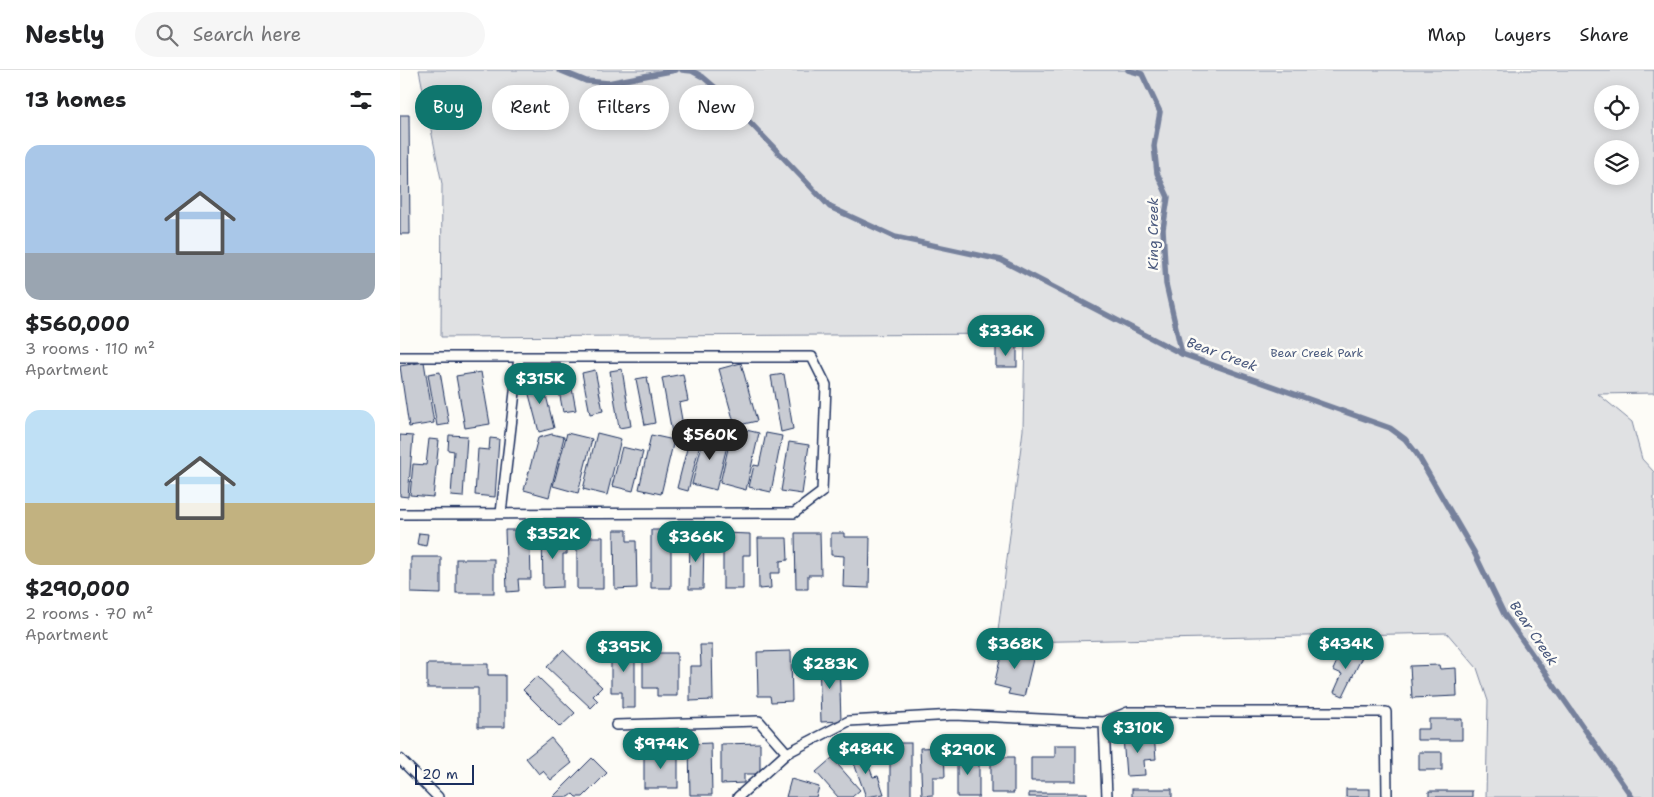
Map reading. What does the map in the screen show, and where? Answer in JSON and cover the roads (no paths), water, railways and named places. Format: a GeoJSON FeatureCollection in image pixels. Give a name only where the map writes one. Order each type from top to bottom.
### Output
{"type":"FeatureCollection","features":[{"type":"Feature","properties":{"kind":"lane"},"geometry":{"type":"LineString","coordinates":[[400,357],[812,357],[826,385],[822,492],[794,513],[400,514]]}},
{"type":"Feature","properties":{"kind":"lane"},"geometry":{"type":"LineString","coordinates":[[501,513],[519,357]]}},
{"type":"Feature","properties":{"kind":"lane"},"geometry":{"type":"LineString","coordinates":[[738,797],[787,753],[849,721],[954,715],[1104,722],[1128,712],[1386,712],[1388,797]]}},
{"type":"Feature","properties":{"kind":"lane"},"geometry":{"type":"LineString","coordinates":[[616,724],[760,721],[787,753]]}},
{"type":"Feature","properties":{"kind":"lane"},"geometry":{"type":"LineString","coordinates":[[1104,722],[1107,797]]}},
{"type":"Feature","properties":{"kind":"lane"},"geometry":{"type":"LineString","coordinates":[[400,759],[438,797]]}},
{"type":"Feature","properties":{"kind":"waterway","name":"Bear Creek"},"geometry":{"type":"LineString","coordinates":[[559,70],[586,81],[608,83],[676,70]]}},
{"type":"Feature","properties":{"kind":"waterway","name":"Bear Creek"},"geometry":{"type":"LineString","coordinates":[[682,70],[692,71],[703,77],[724,95],[830,207],[895,237],[1001,260],[1182,354],[1390,428],[1405,439],[1417,454],[1474,552],[1504,614],[1632,797]]}},
{"type":"Feature","properties":{"kind":"waterway","name":"King Creek"},"geometry":{"type":"LineString","coordinates":[[1128,70],[1142,74],[1160,112],[1154,146],[1157,173],[1168,197],[1163,229],[1166,284],[1182,354]]}},
{"type":"Feature","properties":{"kind":"park label","name":"Bear Creek Park"},"geometry":{"type":"Point","coordinates":[1317,353]}}]}
